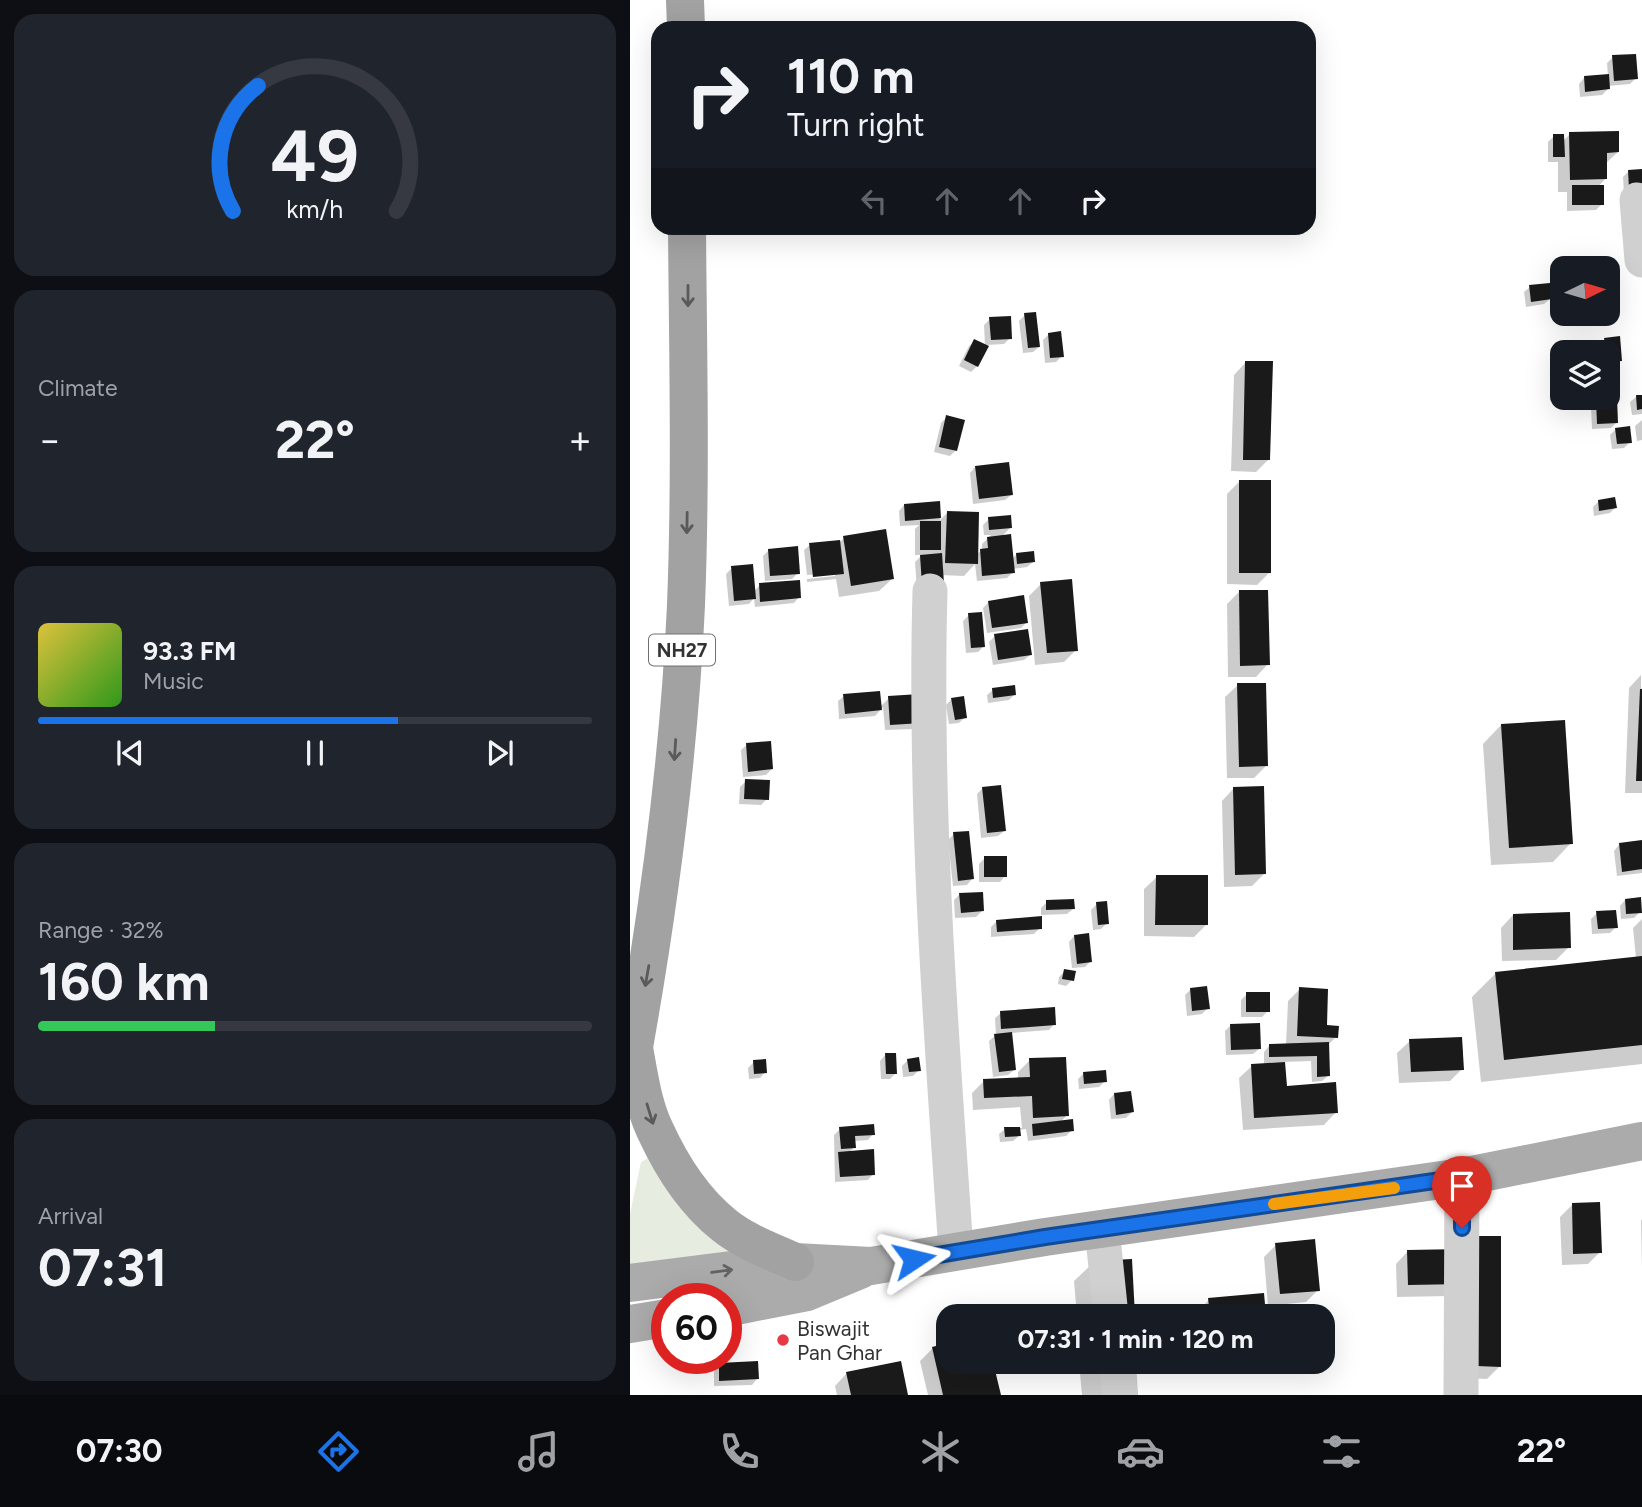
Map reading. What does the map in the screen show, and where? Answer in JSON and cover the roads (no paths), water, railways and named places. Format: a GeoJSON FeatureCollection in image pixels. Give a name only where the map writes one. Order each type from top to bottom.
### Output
{"type":"FeatureCollection","features":[{"type":"Feature","properties":{"kind":"highway"},"geometry":{"type":"LineString","coordinates":[[685,0],[686,21]]}},
{"type":"Feature","properties":{"kind":"highway","name":"NH27"},"geometry":{"type":"LineString","coordinates":[[632,1058],[649,966],[673,776],[686,606],[689,432],[687,235]]}},
{"type":"Feature","properties":{"kind":"highway"},"geometry":{"type":"LineString","coordinates":[[632,1058],[654,1129],[685,1184],[723,1224],[753,1244],[795,1262]]}},
{"type":"Feature","properties":{"kind":"main road"},"geometry":{"type":"LineString","coordinates":[[742,1305],[807,1292],[871,1266],[1102,1228],[1462,1177],[1642,1141]]}},
{"type":"Feature","properties":{"kind":"main road"},"geometry":{"type":"LineString","coordinates":[[630,1283],[795,1262],[871,1266]]}},
{"type":"Feature","properties":{"kind":"main road"},"geometry":{"type":"LineString","coordinates":[[630,1324],[651,1321]]}},
{"type":"Feature","properties":{"kind":"street"},"geometry":{"type":"LineString","coordinates":[[1637,200],[1642,260]]}},
{"type":"Feature","properties":{"kind":"street"},"geometry":{"type":"LineString","coordinates":[[930,591],[930,776],[937,948],[956,1251]]}},
{"type":"Feature","properties":{"kind":"street"},"geometry":{"type":"LineString","coordinates":[[1461,1395],[1462,1177]]}},
{"type":"Feature","properties":{"kind":"street"},"geometry":{"type":"LineString","coordinates":[[1102,1228],[1110,1304]]}},
{"type":"Feature","properties":{"kind":"street"},"geometry":{"type":"LineString","coordinates":[[1117,1374],[1120,1395]]}},
{"type":"Feature","properties":{"kind":"place","name":"Biswajit Pan Ghar"},"geometry":{"type":"Point","coordinates":[783,1340]}}]}
